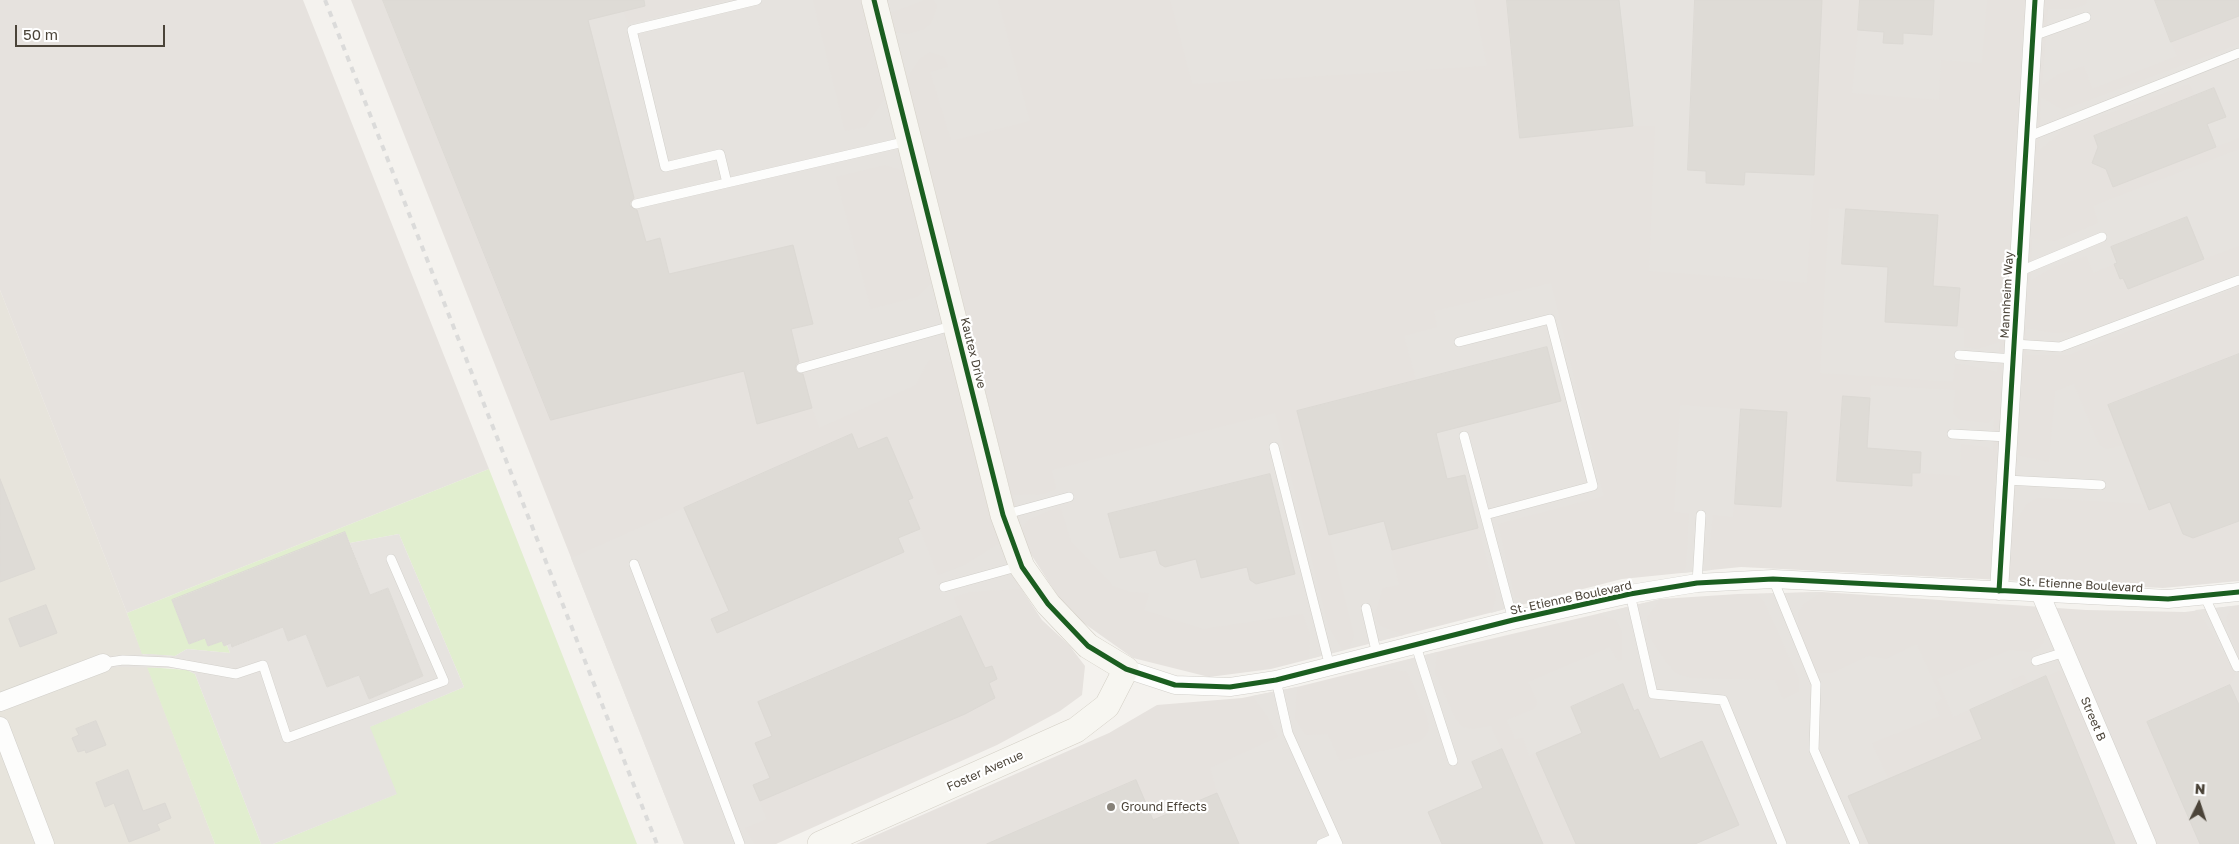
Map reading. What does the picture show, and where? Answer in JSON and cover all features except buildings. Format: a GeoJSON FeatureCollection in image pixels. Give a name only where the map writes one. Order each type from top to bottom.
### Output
{"type":"FeatureCollection","features":[{"type":"Feature","properties":{"kind":"street","name":"Kautex Drive"},"geometry":{"type":"LineString","coordinates":[[874,0],[1003,515],[1022,566],[1048,604],[1088,646],[1126,669]]}},
{"type":"Feature","properties":{"kind":"street","name":"Mannheim Way"},"geometry":{"type":"LineString","coordinates":[[1999,591],[2035,0]]}},
{"type":"Feature","properties":{"kind":"street","name":"St. Etienne Boulevard"},"geometry":{"type":"LineString","coordinates":[[1126,669],[1175,685],[1230,687],[1276,680],[1513,620],[1630,594],[1697,583],[1774,579],[2168,599],[2239,592]]}},
{"type":"Feature","properties":{"kind":"street","name":"Street B"},"geometry":{"type":"LineString","coordinates":[[2040,593],[2147,844]]}},
{"type":"Feature","properties":{"kind":"street"},"geometry":{"type":"LineString","coordinates":[[0,702],[103,663]]}},
{"type":"Feature","properties":{"kind":"street","name":"Foster Avenue"},"geometry":{"type":"LineString","coordinates":[[820,844],[1076,730],[1107,706],[1126,669]]}},
{"type":"Feature","properties":{"kind":"street"},"geometry":{"type":"LineString","coordinates":[[0,726],[45,844]]}},
{"type":"Feature","properties":{"kind":"lane"},"geometry":{"type":"LineString","coordinates":[[727,183],[720,154],[666,167],[632,30],[757,0]]}},
{"type":"Feature","properties":{"kind":"lane"},"geometry":{"type":"LineString","coordinates":[[2033,36],[2086,17]]}},
{"type":"Feature","properties":{"kind":"lane"},"geometry":{"type":"LineString","coordinates":[[2027,137],[2239,52]]}},
{"type":"Feature","properties":{"kind":"lane"},"geometry":{"type":"LineString","coordinates":[[636,204],[909,141]]}},
{"type":"Feature","properties":{"kind":"lane"},"geometry":{"type":"LineString","coordinates":[[2018,272],[2102,236]]}},
{"type":"Feature","properties":{"kind":"lane"},"geometry":{"type":"LineString","coordinates":[[1959,355],[2060,348],[2239,280]]}},
{"type":"Feature","properties":{"kind":"lane"},"geometry":{"type":"LineString","coordinates":[[1459,342],[1550,320],[1593,486],[1485,515]]}},
{"type":"Feature","properties":{"kind":"lane"},"geometry":{"type":"LineString","coordinates":[[801,368],[955,325]]}},
{"type":"Feature","properties":{"kind":"lane"},"geometry":{"type":"LineString","coordinates":[[1952,434],[2008,437]]}},
{"type":"Feature","properties":{"kind":"lane"},"geometry":{"type":"LineString","coordinates":[[1464,436],[1513,620]]}},
{"type":"Feature","properties":{"kind":"lane"},"geometry":{"type":"LineString","coordinates":[[1274,447],[1330,667]]}},
{"type":"Feature","properties":{"kind":"lane"},"geometry":{"type":"LineString","coordinates":[[2006,480],[2101,484]]}},
{"type":"Feature","properties":{"kind":"lane"},"geometry":{"type":"LineString","coordinates":[[1003,515],[1069,497]]}},
{"type":"Feature","properties":{"kind":"lane"},"geometry":{"type":"LineString","coordinates":[[1697,583],[1701,516]]}},
{"type":"Feature","properties":{"kind":"lane"},"geometry":{"type":"LineString","coordinates":[[103,663],[123,660],[169,662],[236,674],[263,665],[288,738],[444,681],[391,559]]}},
{"type":"Feature","properties":{"kind":"lane"},"geometry":{"type":"LineString","coordinates":[[634,564],[740,844]]}},
{"type":"Feature","properties":{"kind":"lane"},"geometry":{"type":"LineString","coordinates":[[944,587],[1022,566]]}},
{"type":"Feature","properties":{"kind":"lane"},"geometry":{"type":"LineString","coordinates":[[1774,579],[1816,684],[1814,750],[1855,844]]}},
{"type":"Feature","properties":{"kind":"lane"},"geometry":{"type":"LineString","coordinates":[[1630,594],[1653,694],[1724,700],[1782,844]]}},
{"type":"Feature","properties":{"kind":"lane"},"geometry":{"type":"LineString","coordinates":[[2204,595],[2236,667]]}},
{"type":"Feature","properties":{"kind":"lane"},"geometry":{"type":"LineString","coordinates":[[1366,608],[1377,655]]}},
{"type":"Feature","properties":{"kind":"lane"},"geometry":{"type":"LineString","coordinates":[[1416,646],[1453,761]]}},
{"type":"Feature","properties":{"kind":"lane"},"geometry":{"type":"LineString","coordinates":[[2036,661],[2065,652]]}},
{"type":"Feature","properties":{"kind":"lane"},"geometry":{"type":"LineString","coordinates":[[1276,680],[1288,733],[1336,841],[1321,844]]}},
{"type":"Feature","properties":{"kind":"shaded area"},"geometry":{"type":"Polygon","coordinates":[[[0,0],[303,0],[489,469],[127,613],[0,290],[0,0]]]}},
{"type":"Feature","properties":{"kind":"shaded area"},"geometry":{"type":"Polygon","coordinates":[[[351,0],[861,0],[990,515],[1015,579],[1042,620],[1069,645],[1085,666],[1082,695],[1060,711],[997,745],[776,844],[684,844],[351,0]]]}},
{"type":"Feature","properties":{"kind":"shaded area"},"geometry":{"type":"Polygon","coordinates":[[[726,0],[813,0],[845,131],[865,127],[885,97],[904,171],[885,165],[836,177],[871,309],[917,297],[932,282],[952,363],[946,360],[929,360],[916,385],[819,428],[791,329],[813,324],[793,245],[669,274],[660,238],[646,242],[588,20],[624,11],[628,24],[726,0]]]}},
{"type":"Feature","properties":{"kind":"shaded area"},"geometry":{"type":"Polygon","coordinates":[[[887,0],[2239,0],[2239,581],[2163,588],[1741,567],[1622,579],[1271,669],[1209,677],[1133,658],[1068,612],[1023,542],[887,0]]]}},
{"type":"Feature","properties":{"kind":"shaded area"},"geometry":{"type":"Polygon","coordinates":[[[887,0],[925,0],[890,13],[887,0]]]}},
{"type":"Feature","properties":{"kind":"shaded area"},"geometry":{"type":"Polygon","coordinates":[[[933,0],[998,0],[1030,121],[951,141],[930,72],[948,67],[944,57],[930,52],[920,59],[910,74],[908,81],[895,32],[908,34],[922,30],[931,23],[937,6],[933,0]]]}},
{"type":"Feature","properties":{"kind":"shaded area"},"geometry":{"type":"Polygon","coordinates":[[[1170,0],[1474,0],[1487,66],[1192,84],[1170,0]]]}},
{"type":"Feature","properties":{"kind":"shaded area"},"geometry":{"type":"Polygon","coordinates":[[[1619,0],[1695,0],[1688,170],[1706,171],[1706,183],[1744,185],[1745,172],[1814,175],[1807,283],[1649,271],[1655,126],[1633,126],[1619,0]]]}},
{"type":"Feature","properties":{"kind":"shaded area"},"geometry":{"type":"Polygon","coordinates":[[[1934,0],[1987,0],[1982,63],[1941,60],[1939,100],[1852,93],[1858,30],[1884,32],[1883,43],[1902,44],[1903,33],[1934,0]]]}},
{"type":"Feature","properties":{"kind":"shaded area"},"geometry":{"type":"Polygon","coordinates":[[[2087,0],[2155,0],[2177,56],[2092,89],[2084,66],[2059,74],[2042,86],[2048,9],[2073,9],[2085,5],[2087,0]]]}},
{"type":"Feature","properties":{"kind":"shaded area"},"geometry":{"type":"Polygon","coordinates":[[[2239,44],[2239,138],[2216,147],[2207,124],[2226,117],[2215,89],[2195,96],[2189,84],[2064,130],[2039,151],[2041,97],[2063,110],[2239,44]]]}},
{"type":"Feature","properties":{"kind":"shaded area"},"geometry":{"type":"Polygon","coordinates":[[[2239,149],[2239,246],[2204,259],[2187,217],[2111,246],[2117,263],[2093,273],[2086,256],[2056,266],[2031,280],[2032,239],[2055,241],[2098,223],[2093,206],[2239,149]]]}},
{"type":"Feature","properties":{"kind":"shaded area"},"geometry":{"type":"Polygon","coordinates":[[[1829,208],[1846,209],[1843,264],[1888,267],[1885,322],[1964,328],[1964,347],[1977,349],[2000,342],[1997,372],[1955,364],[1953,382],[1820,373],[1829,208]]]}},
{"type":"Feature","properties":{"kind":"shaded area"},"geometry":{"type":"Polygon","coordinates":[[[2239,273],[2239,287],[2069,355],[2026,355],[2026,328],[2054,333],[2085,332],[2239,273]]]}},
{"type":"Feature","properties":{"kind":"shaded area"},"geometry":{"type":"Polygon","coordinates":[[[1551,283],[1604,496],[1498,524],[1515,597],[1529,602],[1491,613],[1496,597],[1465,475],[1447,479],[1435,433],[1547,347],[1416,380],[1404,336],[1437,327],[1434,311],[1551,283]]]}},
{"type":"Feature","properties":{"kind":"shaded area"},"geometry":{"type":"Polygon","coordinates":[[[0,290],[127,613],[215,844],[0,844],[0,290]]]}},
{"type":"Feature","properties":{"kind":"shaded area"},"geometry":{"type":"Polygon","coordinates":[[[2074,384],[2099,444],[2106,449],[2123,445],[2146,504],[2037,498],[2027,504],[2016,522],[2014,508],[2017,455],[2049,462],[2055,391],[2074,384]]]}},
{"type":"Feature","properties":{"kind":"shaded area"},"geometry":{"type":"Polygon","coordinates":[[[1871,385],[1955,390],[1953,412],[1960,420],[1987,423],[1994,417],[1993,453],[1988,447],[1961,444],[1960,476],[1920,473],[1921,452],[1867,448],[1871,385]]]}},
{"type":"Feature","properties":{"kind":"shaded area"},"geometry":{"type":"Polygon","coordinates":[[[1680,405],[1741,409],[1733,517],[1713,515],[1709,551],[1711,570],[1682,573],[1686,566],[1689,514],[1674,512],[1680,405]]]}},
{"type":"Feature","properties":{"kind":"shaded area"},"geometry":{"type":"Polygon","coordinates":[[[1275,413],[1328,625],[1343,650],[1309,659],[1310,635],[1303,614],[1203,629],[1144,610],[1149,593],[1130,592],[1113,586],[1071,542],[1060,506],[1028,520],[1021,531],[1013,495],[1045,494],[1056,489],[1052,470],[1275,413]],[[1270,474],[1108,514],[1119,554],[1123,557],[1156,550],[1160,564],[1165,567],[1196,559],[1200,574],[1206,577],[1247,567],[1250,580],[1256,584],[1295,574],[1270,474]]]}},
{"type":"Feature","properties":{"kind":"shaded area"},"geometry":{"type":"Polygon","coordinates":[[[684,508],[729,611],[711,619],[718,633],[904,552],[898,538],[920,529],[938,575],[964,565],[1001,542],[1015,579],[1021,589],[969,592],[954,597],[961,616],[758,702],[772,736],[755,743],[787,771],[753,785],[767,819],[745,828],[755,844],[684,844],[571,558],[684,508]]]}},
{"type":"Feature","properties":{"kind":"shaded area"},"geometry":{"type":"Polygon","coordinates":[[[1384,521],[1399,585],[1383,588],[1375,617],[1381,626],[1404,635],[1349,648],[1354,635],[1329,535],[1384,521]]]}},
{"type":"Feature","properties":{"kind":"shaded area"},"geometry":{"type":"Polygon","coordinates":[[[399,534],[464,687],[370,727],[397,794],[273,844],[261,844],[195,674],[187,670],[169,668],[118,667],[109,669],[105,656],[150,654],[175,656],[187,649],[230,653],[227,645],[231,643],[233,647],[283,627],[288,641],[306,634],[327,687],[359,675],[369,699],[423,676],[388,588],[370,595],[350,543],[399,534]]]}},
{"type":"Feature","properties":{"kind":"shaded area"},"geometry":{"type":"Polygon","coordinates":[[[1822,592],[2086,610],[2185,612],[2239,605],[2239,844],[856,844],[1109,733],[1157,705],[1242,698],[1297,687],[1661,599],[1738,594],[1822,592]]]}},
{"type":"Feature","properties":{"kind":"shaded area"},"geometry":{"type":"Polygon","coordinates":[[[1822,592],[1804,604],[1798,614],[1798,632],[1814,668],[1822,673],[1832,673],[1868,656],[1886,659],[1917,644],[1942,699],[1935,703],[1940,716],[1872,743],[1889,779],[1848,796],[1869,844],[1695,844],[1739,825],[1702,741],[1660,759],[1638,709],[1634,711],[1623,684],[1571,707],[1582,733],[1529,756],[1523,738],[1515,739],[1506,720],[1534,709],[1537,702],[1528,682],[1610,647],[1618,661],[1622,660],[1622,633],[1616,620],[1598,614],[1661,599],[1647,618],[1650,637],[1677,674],[1691,678],[1775,680],[1783,699],[1799,691],[1799,680],[1765,604],[1756,594],[1822,592]]]}},
{"type":"Feature","properties":{"kind":"shaded area"},"geometry":{"type":"Polygon","coordinates":[[[2233,606],[2226,619],[2239,656],[2239,705],[2230,685],[2235,674],[2203,619],[2195,610],[2233,606]]]}},
{"type":"Feature","properties":{"kind":"shaded area"},"geometry":{"type":"Polygon","coordinates":[[[2045,632],[2067,676],[2059,671],[2028,684],[2024,675],[2011,680],[2015,690],[1953,717],[1937,679],[2010,650],[2030,652],[2038,649],[2044,641],[2045,632]]]}},
{"type":"Feature","properties":{"kind":"shaded area"},"geometry":{"type":"Polygon","coordinates":[[[1437,652],[1435,672],[1455,717],[1463,727],[1473,729],[1491,726],[1502,749],[1483,788],[1428,812],[1442,844],[1239,844],[1217,793],[1210,768],[1278,737],[1268,718],[1252,696],[1297,687],[1295,718],[1306,735],[1328,734],[1340,761],[1419,742],[1426,735],[1429,728],[1427,718],[1407,672],[1379,667],[1437,652]]]}},
{"type":"Feature","properties":{"kind":"green space"},"geometry":{"type":"Polygon","coordinates":[[[489,469],[637,844],[273,844],[396,794],[369,727],[464,687],[399,534],[350,543],[345,532],[172,600],[189,644],[205,638],[208,646],[222,641],[224,646],[227,645],[230,653],[187,649],[175,656],[142,654],[127,613],[489,469]]]}},
{"type":"Feature","properties":{"kind":"green space"},"geometry":{"type":"Polygon","coordinates":[[[147,667],[187,670],[195,674],[261,844],[215,844],[147,667]]]}},
{"type":"Feature","properties":{"kind":"railway"},"geometry":{"type":"LineString","coordinates":[[325,0],[657,844]]}},
{"type":"Feature","properties":{"kind":"cycle path"},"geometry":{"type":"LineString","coordinates":[[874,0],[1003,515],[1022,567],[1048,604],[1088,646],[1126,669],[1175,685],[1230,687],[1276,680],[1513,620],[1630,594],[1697,583],[1773,579],[2168,599],[2239,592]]}},
{"type":"Feature","properties":{"kind":"cycle path"},"geometry":{"type":"LineString","coordinates":[[1999,591],[2035,0]]}},
{"type":"Feature","properties":{"kind":"place","name":"Ground Effects"},"geometry":{"type":"Point","coordinates":[1111,807]}}]}
